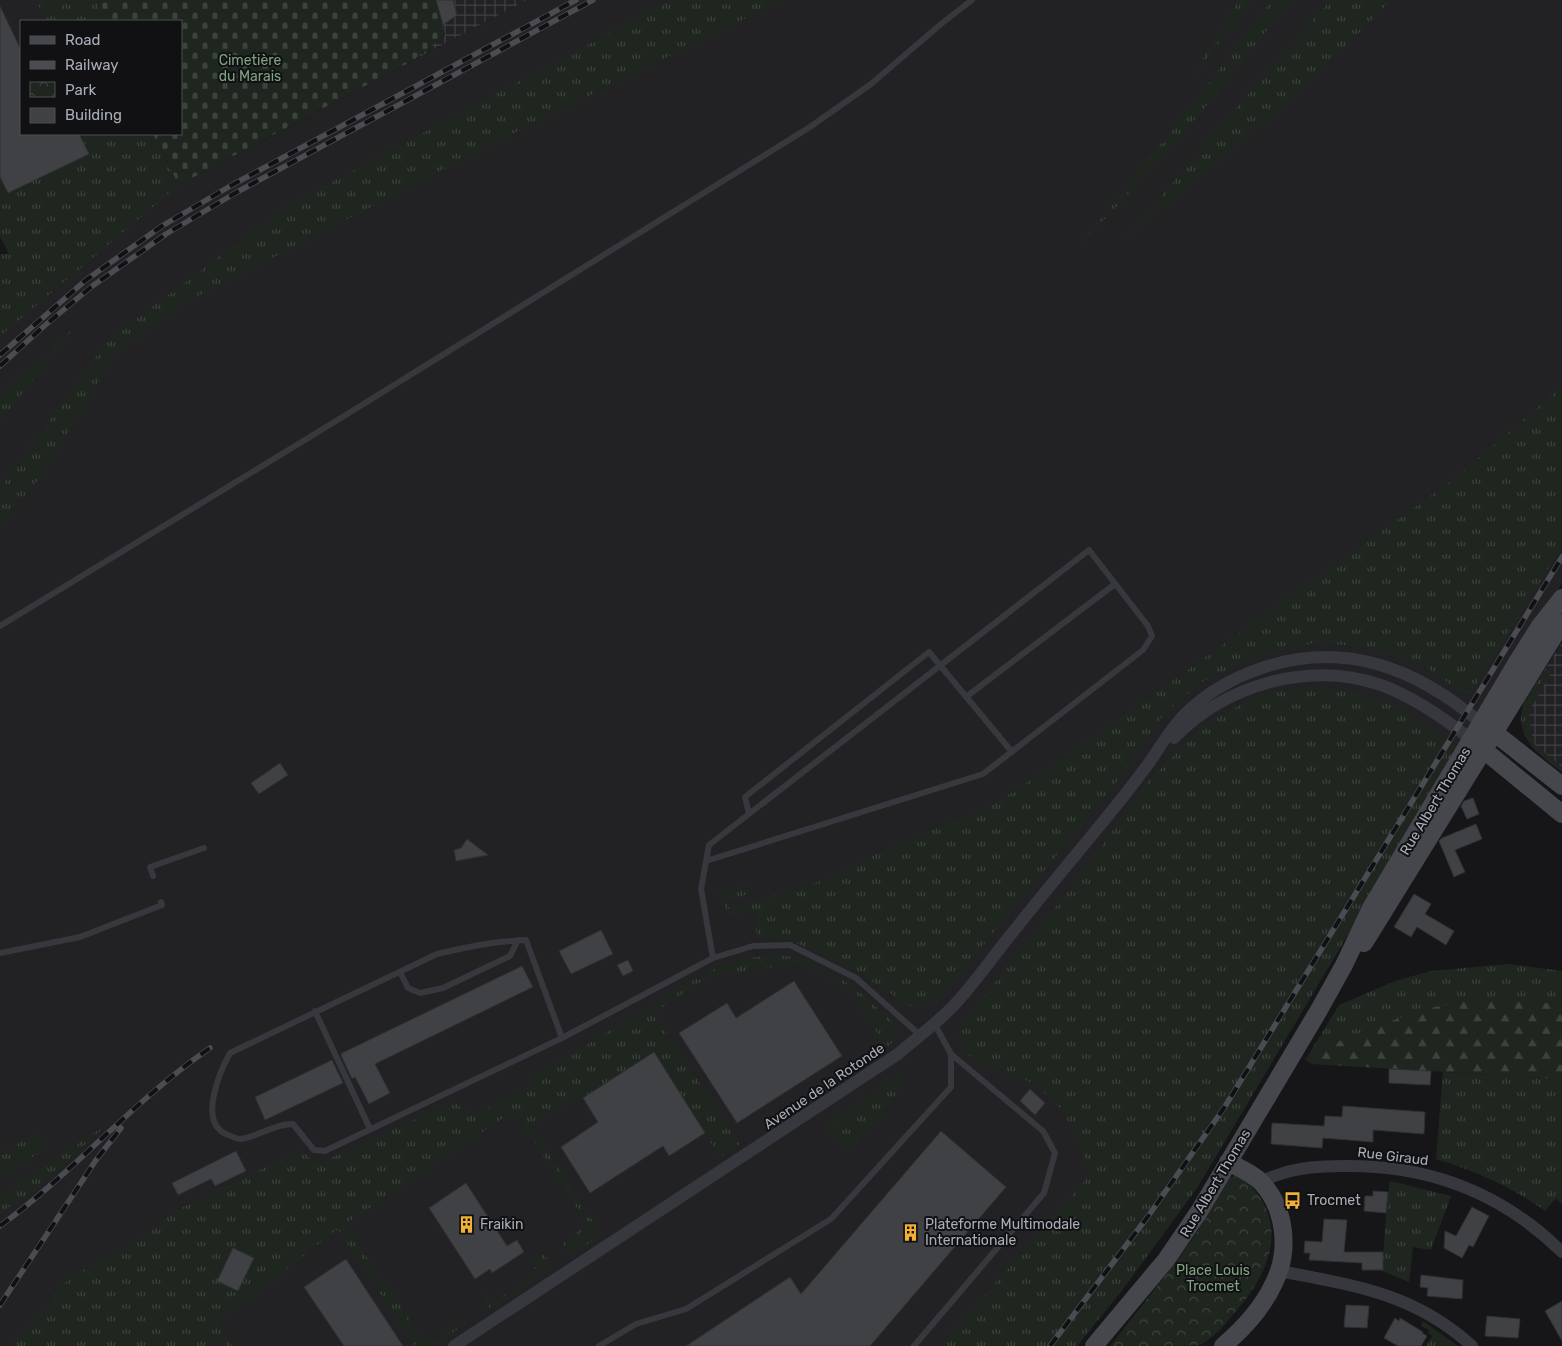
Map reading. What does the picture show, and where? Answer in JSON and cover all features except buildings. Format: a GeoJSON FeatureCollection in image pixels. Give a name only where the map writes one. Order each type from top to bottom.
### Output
{"type":"FeatureCollection","features":[{"type":"Feature","properties":{"kind":"street","name":"Rue Albert Thomas"},"geometry":{"type":"LineString","coordinates":[[1488,727],[1533,637],[1562,598]]}},
{"type":"Feature","properties":{"kind":"street","name":"Rue Albert Thomas"},"geometry":{"type":"LineString","coordinates":[[1094,1346],[1166,1260],[1196,1216],[1319,1010],[1380,917],[1488,727],[1562,622]]}},
{"type":"Feature","properties":{"kind":"street","name":"Avenue de la Rotonde"},"geometry":{"type":"LineString","coordinates":[[454,1346],[898,1054],[934,1023],[955,1004],[1142,773],[1182,717],[1202,698],[1234,679],[1269,665],[1291,660],[1328,656],[1350,658],[1387,666],[1412,676],[1429,685],[1488,727]]}},
{"type":"Feature","properties":{"kind":"street","name":"Avenue de la Rotonde"},"geometry":{"type":"LineString","coordinates":[[1142,773],[1182,730],[1213,706],[1230,696],[1263,683],[1306,676],[1347,677],[1382,686],[1412,699],[1444,718],[1477,745]]}},
{"type":"Feature","properties":{"kind":"street"},"geometry":{"type":"LineString","coordinates":[[1488,727],[1562,786]]}},
{"type":"Feature","properties":{"kind":"street"},"geometry":{"type":"LineString","coordinates":[[1477,745],[1562,813]]}},
{"type":"Feature","properties":{"kind":"street"},"geometry":{"type":"LineString","coordinates":[[1228,1162],[1260,1182],[1276,1204],[1283,1229],[1284,1242],[1279,1271],[1268,1295],[1228,1345]]}},
{"type":"Feature","properties":{"kind":"street","name":"Rue Giraud"},"geometry":{"type":"LineString","coordinates":[[1260,1182],[1292,1169],[1323,1166],[1384,1167],[1424,1173],[1452,1182],[1496,1202],[1536,1228],[1562,1252]]}},
{"type":"Feature","properties":{"kind":"street"},"geometry":{"type":"LineString","coordinates":[[1279,1271],[1386,1294],[1455,1331],[1472,1346]]}},
{"type":"Feature","properties":{"kind":"lane"},"geometry":{"type":"LineString","coordinates":[[0,626],[810,127],[871,84],[972,0]]}},
{"type":"Feature","properties":{"kind":"lane"},"geometry":{"type":"LineString","coordinates":[[706,861],[983,774],[1143,650],[1152,636],[1148,626],[1089,550],[709,845],[706,861],[701,889],[713,958]]}},
{"type":"Feature","properties":{"kind":"lane"},"geometry":{"type":"LineString","coordinates":[[966,697],[1115,584]]}},
{"type":"Feature","properties":{"kind":"lane"},"geometry":{"type":"LineString","coordinates":[[749,814],[744,797],[929,652],[1012,752]]}},
{"type":"Feature","properties":{"kind":"lane"},"geometry":{"type":"LineString","coordinates":[[153,876],[150,867],[204,848]]}},
{"type":"Feature","properties":{"kind":"lane"},"geometry":{"type":"LineString","coordinates":[[0,953],[80,937],[162,905],[161,902]]}},
{"type":"Feature","properties":{"kind":"lane"},"geometry":{"type":"LineString","coordinates":[[400,972],[408,988],[420,993],[443,988],[510,956],[518,940]]}},
{"type":"Feature","properties":{"kind":"lane"},"geometry":{"type":"LineString","coordinates":[[562,1038],[526,940],[469,947],[438,954],[230,1053],[219,1073],[213,1100],[213,1117],[222,1132],[239,1139],[258,1134],[282,1124],[293,1124],[314,1150],[325,1151],[562,1038],[713,958],[753,946],[790,946],[856,978],[920,1035]]}},
{"type":"Feature","properties":{"kind":"lane"},"geometry":{"type":"LineString","coordinates":[[315,1011],[370,1129]]}},
{"type":"Feature","properties":{"kind":"lane"},"geometry":{"type":"LineString","coordinates":[[914,1346],[1044,1193],[1055,1153],[1043,1131],[951,1054],[934,1023]]}},
{"type":"Feature","properties":{"kind":"lane"},"geometry":{"type":"LineString","coordinates":[[599,1346],[636,1324],[686,1309],[831,1219],[951,1087],[951,1054]]}},
{"type":"Feature","properties":{"kind":"shaded area"},"geometry":{"type":"Polygon","coordinates":[[[0,0],[97,0],[102,20],[20,20],[20,135],[154,135],[179,185],[527,0],[1562,0],[1562,583],[1459,748],[1197,1188],[1123,1289],[1077,1346],[0,1346],[0,254],[9,254],[0,236],[0,0]]]}},
{"type":"Feature","properties":{"kind":"shaded area"},"geometry":{"type":"Polygon","coordinates":[[[436,0],[527,0],[412,61],[445,35],[436,0]]]}},
{"type":"Feature","properties":{"kind":"shaded area"},"geometry":{"type":"Polygon","coordinates":[[[1562,642],[1562,772],[1533,748],[1525,736],[1522,723],[1522,709],[1525,701],[1562,642]]]}},
{"type":"Feature","properties":{"kind":"green space"},"geometry":{"type":"Polygon","coordinates":[[[36,0],[97,0],[102,20],[46,20],[36,0]]]}},
{"type":"Feature","properties":{"kind":"green space","name":"Cimetière du Marais"},"geometry":{"type":"Polygon","coordinates":[[[97,0],[436,0],[445,35],[412,61],[179,185],[154,135],[182,135],[182,20],[102,20],[97,0]]]}},
{"type":"Feature","properties":{"kind":"green space"},"geometry":{"type":"Polygon","coordinates":[[[671,0],[782,0],[508,136],[185,303],[117,352],[43,474],[0,525],[0,489],[108,340],[287,206],[671,0]]]}},
{"type":"Feature","properties":{"kind":"green space"},"geometry":{"type":"Polygon","coordinates":[[[1239,0],[1254,0],[1191,78],[1239,0]]]}},
{"type":"Feature","properties":{"kind":"green space"},"geometry":{"type":"Polygon","coordinates":[[[1272,0],[1291,0],[1218,92],[1155,166],[1079,246],[1200,95],[1272,0]]]}},
{"type":"Feature","properties":{"kind":"green space"},"geometry":{"type":"Polygon","coordinates":[[[1331,0],[1391,0],[1303,90],[1123,241],[1272,66],[1331,0]]]}},
{"type":"Feature","properties":{"kind":"green space"},"geometry":{"type":"Polygon","coordinates":[[[79,135],[154,135],[179,185],[0,336],[0,254],[9,254],[0,236],[0,177],[8,193],[88,154],[79,135]]]}},
{"type":"Feature","properties":{"kind":"green space"},"geometry":{"type":"Polygon","coordinates":[[[74,328],[0,422],[0,395],[74,328]]]}},
{"type":"Feature","properties":{"kind":"green space"},"geometry":{"type":"Polygon","coordinates":[[[1562,387],[1562,546],[1470,695],[1458,690],[1425,666],[1377,649],[1318,642],[1266,653],[1201,682],[1163,715],[1127,769],[937,1002],[911,1007],[854,969],[792,941],[757,936],[754,910],[729,916],[717,891],[746,885],[750,893],[726,902],[730,909],[821,881],[887,849],[993,805],[1063,759],[1453,480],[1562,387]]]}},
{"type":"Feature","properties":{"kind":"green space"},"geometry":{"type":"Polygon","coordinates":[[[1545,670],[1551,673],[1529,712],[1533,743],[1562,767],[1562,772],[1538,753],[1531,745],[1522,728],[1523,707],[1545,670]]]}},
{"type":"Feature","properties":{"kind":"green space"},"geometry":{"type":"Polygon","coordinates":[[[1311,686],[1360,693],[1400,709],[1459,748],[1197,1188],[1123,1289],[1077,1346],[940,1346],[1090,1175],[1076,1137],[1061,1109],[1031,1083],[981,1064],[972,1058],[965,1051],[960,1041],[960,1026],[1082,874],[1144,786],[1204,725],[1260,694],[1311,686]]]}},
{"type":"Feature","properties":{"kind":"green space"},"geometry":{"type":"Polygon","coordinates":[[[776,955],[802,958],[853,986],[893,1022],[897,1039],[886,1047],[849,989],[800,963],[708,977],[653,1013],[740,1144],[720,1157],[654,1052],[583,1098],[559,1108],[531,1126],[602,1235],[571,1255],[562,1242],[588,1225],[514,1111],[345,1224],[384,1284],[391,1286],[390,1292],[397,1294],[395,1302],[403,1304],[401,1311],[410,1313],[408,1321],[415,1323],[413,1333],[435,1339],[464,1320],[467,1323],[433,1346],[415,1346],[338,1229],[218,1323],[232,1346],[223,1346],[220,1341],[206,1346],[79,1346],[71,1343],[65,1346],[8,1346],[16,1341],[70,1277],[144,1238],[169,1214],[301,1150],[312,1160],[324,1161],[453,1102],[475,1115],[532,1086],[529,1080],[686,984],[717,968],[748,958],[776,955]]]}},
{"type":"Feature","properties":{"kind":"green space"},"geometry":{"type":"Polygon","coordinates":[[[1508,964],[1562,971],[1562,1007],[1539,1001],[1343,1039],[1305,1060],[1339,1005],[1395,981],[1431,971],[1508,964]]]}},
{"type":"Feature","properties":{"kind":"green space"},"geometry":{"type":"Polygon","coordinates":[[[1474,999],[1539,1001],[1562,1007],[1562,1085],[1546,1078],[1312,1064],[1305,1060],[1343,1039],[1421,1010],[1474,999]]]}},
{"type":"Feature","properties":{"kind":"green space"},"geometry":{"type":"Polygon","coordinates":[[[1443,1072],[1546,1078],[1562,1085],[1562,1204],[1556,1198],[1545,1211],[1520,1194],[1493,1180],[1436,1159],[1443,1072]]]}},
{"type":"Feature","properties":{"kind":"green space"},"geometry":{"type":"Polygon","coordinates":[[[900,1077],[903,1078],[896,1096],[851,1150],[824,1128],[860,1102],[900,1077]]]}},
{"type":"Feature","properties":{"kind":"green space"},"geometry":{"type":"Polygon","coordinates":[[[110,1122],[33,1192],[0,1213],[0,1196],[110,1122]]]}},
{"type":"Feature","properties":{"kind":"green space"},"geometry":{"type":"Polygon","coordinates":[[[33,1134],[48,1147],[0,1177],[0,1155],[33,1134]]]}},
{"type":"Feature","properties":{"kind":"green space","name":"Place Louis Trocmet"},"geometry":{"type":"Polygon","coordinates":[[[1239,1176],[1253,1188],[1264,1204],[1270,1219],[1272,1235],[1266,1265],[1241,1305],[1209,1340],[1200,1345],[1110,1346],[1173,1266],[1195,1235],[1230,1177],[1239,1176]]]}},
{"type":"Feature","properties":{"kind":"green space"},"geometry":{"type":"Polygon","coordinates":[[[1390,1181],[1451,1196],[1431,1250],[1413,1247],[1409,1282],[1382,1271],[1390,1181]]]}},
{"type":"Feature","properties":{"kind":"green space"},"geometry":{"type":"Polygon","coordinates":[[[543,1254],[554,1266],[491,1310],[481,1296],[485,1294],[492,1303],[537,1273],[531,1262],[543,1254]]]}},
{"type":"Feature","properties":{"kind":"green space"},"geometry":{"type":"Polygon","coordinates":[[[1423,1321],[1458,1346],[1426,1346],[1432,1336],[1428,1333],[1429,1330],[1421,1326],[1423,1321]]]}},
{"type":"Feature","properties":{"kind":"railway"},"geometry":{"type":"LineString","coordinates":[[0,355],[86,280],[162,226],[232,185],[576,0]]}},
{"type":"Feature","properties":{"kind":"railway"},"geometry":{"type":"LineString","coordinates":[[0,366],[91,287],[166,234],[237,192],[593,0]]}},
{"type":"Feature","properties":{"kind":"railway"},"geometry":{"type":"LineString","coordinates":[[1050,1346],[1149,1215],[1224,1108],[1562,557]]}},
{"type":"Feature","properties":{"kind":"railway"},"geometry":{"type":"LineString","coordinates":[[0,1226],[53,1183],[156,1090],[210,1048]]}},
{"type":"Feature","properties":{"kind":"railway"},"geometry":{"type":"LineString","coordinates":[[0,1305],[96,1160],[121,1128]]}},
{"type":"Feature","properties":{"kind":"place","name":"Trocmet"},"geometry":{"type":"Point","coordinates":[1293,1200]}},
{"type":"Feature","properties":{"kind":"place","name":"Fraikin"},"geometry":{"type":"Point","coordinates":[466,1224]}},
{"type":"Feature","properties":{"kind":"place","name":"Plateforme Multimodale Internationale"},"geometry":{"type":"Point","coordinates":[911,1232]}}]}
